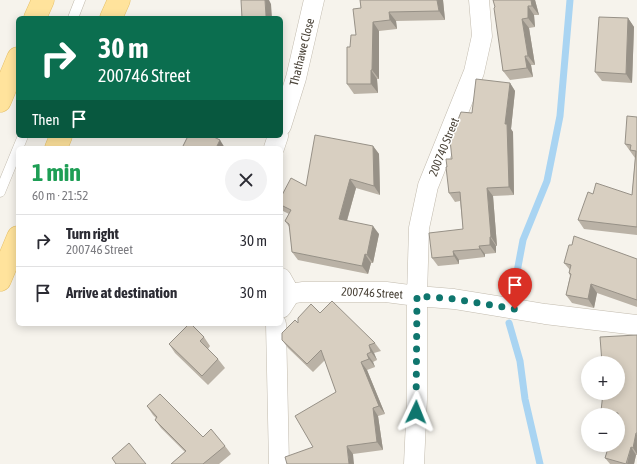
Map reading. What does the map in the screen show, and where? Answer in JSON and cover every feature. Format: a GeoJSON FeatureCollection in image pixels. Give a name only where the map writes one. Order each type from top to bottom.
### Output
{"type":"FeatureCollection","features":[{"type":"Feature","properties":{"kind":"main road"},"geometry":{"type":"LineString","coordinates":[[36,16],[42,0]]}},
{"type":"Feature","properties":{"kind":"main road"},"geometry":{"type":"LineString","coordinates":[[112,16],[119,0]]}},
{"type":"Feature","properties":{"kind":"main road"},"geometry":{"type":"LineString","coordinates":[[0,101],[16,63]]}},
{"type":"Feature","properties":{"kind":"main road"},"geometry":{"type":"LineString","coordinates":[[0,280],[16,243]]}},
{"type":"Feature","properties":{"kind":"street","name":"Thathawe Close"},"geometry":{"type":"LineString","coordinates":[[283,120],[296,78],[314,0]]}},
{"type":"Feature","properties":{"kind":"street","name":"200740 Street"},"geometry":{"type":"LineString","coordinates":[[414,464],[417,399],[417,296],[419,228],[428,186],[474,72],[482,36],[479,0]]}},
{"type":"Feature","properties":{"kind":"street","name":"200746 Street"},"geometry":{"type":"LineString","coordinates":[[284,293],[386,292],[454,299],[545,314],[637,325]]}},
{"type":"Feature","properties":{"kind":"street"},"geometry":{"type":"LineString","coordinates":[[276,326],[279,464]]}},
{"type":"Feature","properties":{"kind":"lane"},"geometry":{"type":"LineString","coordinates":[[74,16],[80,0]]}},
{"type":"Feature","properties":{"kind":"lane"},"geometry":{"type":"LineString","coordinates":[[0,192],[16,153]]}},
{"type":"Feature","properties":{"kind":"building"},"geometry":{"type":"Polygon","coordinates":[[[241,0],[265,0],[266,16],[242,16],[241,0]]]}},
{"type":"Feature","properties":{"kind":"building"},"geometry":{"type":"Polygon","coordinates":[[[360,0],[437,0],[439,11],[389,12],[390,20],[373,22],[371,84],[347,84],[347,47],[350,47],[351,35],[356,35],[353,9],[361,8],[360,0]]]}},
{"type":"Feature","properties":{"kind":"building"},"geometry":{"type":"Polygon","coordinates":[[[493,0],[531,0],[532,6],[528,6],[528,18],[522,19],[528,56],[525,56],[527,68],[503,71],[493,0]]]}},
{"type":"Feature","properties":{"kind":"building"},"geometry":{"type":"Polygon","coordinates":[[[599,17],[628,18],[626,74],[595,72],[599,17]]]}},
{"type":"Feature","properties":{"kind":"building"},"geometry":{"type":"Polygon","coordinates":[[[476,79],[510,83],[505,124],[507,124],[509,187],[487,188],[491,237],[490,245],[479,246],[480,249],[453,251],[454,256],[432,258],[429,233],[463,229],[460,192],[449,193],[446,159],[452,159],[450,140],[461,112],[472,113],[476,79]]]}},
{"type":"Feature","properties":{"kind":"building"},"geometry":{"type":"Polygon","coordinates":[[[627,116],[637,117],[637,227],[578,220],[588,192],[593,194],[596,183],[632,195],[636,151],[630,150],[631,145],[625,144],[627,116]]]}},
{"type":"Feature","properties":{"kind":"building"},"geometry":{"type":"Polygon","coordinates":[[[315,135],[373,146],[374,186],[350,179],[339,219],[373,226],[367,255],[365,254],[362,266],[292,252],[289,224],[285,221],[291,210],[283,206],[283,193],[291,178],[306,186],[315,135]]]}},
{"type":"Feature","properties":{"kind":"building"},"geometry":{"type":"Polygon","coordinates":[[[187,138],[216,138],[220,140],[217,146],[183,146],[187,138]]]}},
{"type":"Feature","properties":{"kind":"building"},"geometry":{"type":"Polygon","coordinates":[[[574,236],[637,259],[637,300],[591,284],[588,299],[566,295],[571,274],[569,273],[571,265],[564,263],[569,245],[572,245],[574,236]]]}},
{"type":"Feature","properties":{"kind":"building"},"geometry":{"type":"Polygon","coordinates":[[[332,301],[375,343],[369,345],[371,352],[367,354],[369,359],[361,362],[379,406],[373,408],[377,442],[347,446],[349,464],[287,464],[285,457],[313,447],[295,416],[336,392],[321,350],[307,364],[282,340],[282,333],[295,320],[298,323],[298,318],[311,304],[320,313],[332,301]]]}},
{"type":"Feature","properties":{"kind":"building"},"geometry":{"type":"Polygon","coordinates":[[[187,326],[193,326],[204,337],[200,341],[218,359],[202,376],[169,344],[187,326]]]}},
{"type":"Feature","properties":{"kind":"building"},"geometry":{"type":"Polygon","coordinates":[[[637,335],[637,433],[633,448],[631,447],[626,464],[605,458],[607,452],[625,452],[625,408],[601,408],[602,400],[625,400],[625,356],[601,356],[600,337],[637,335]]]}},
{"type":"Feature","properties":{"kind":"building"},"geometry":{"type":"Polygon","coordinates":[[[160,394],[203,437],[211,429],[225,446],[203,464],[171,464],[186,451],[155,420],[157,417],[147,406],[160,394]]]}},
{"type":"Feature","properties":{"kind":"building"},"geometry":{"type":"Polygon","coordinates":[[[129,443],[146,464],[116,464],[112,458],[129,443]]]}},
{"type":"Feature","properties":{"kind":"waterway"},"geometry":{"type":"LineString","coordinates":[[514,288],[523,240],[547,181],[560,116],[570,0]]}},
{"type":"Feature","properties":{"kind":"waterway"},"geometry":{"type":"LineString","coordinates":[[509,323],[520,361],[525,399],[540,464]]}},
{"type":"Feature","properties":{"kind":"route"},"geometry":{"type":"LineString","coordinates":[[416,412],[417,296],[454,299],[515,309]]}}]}
